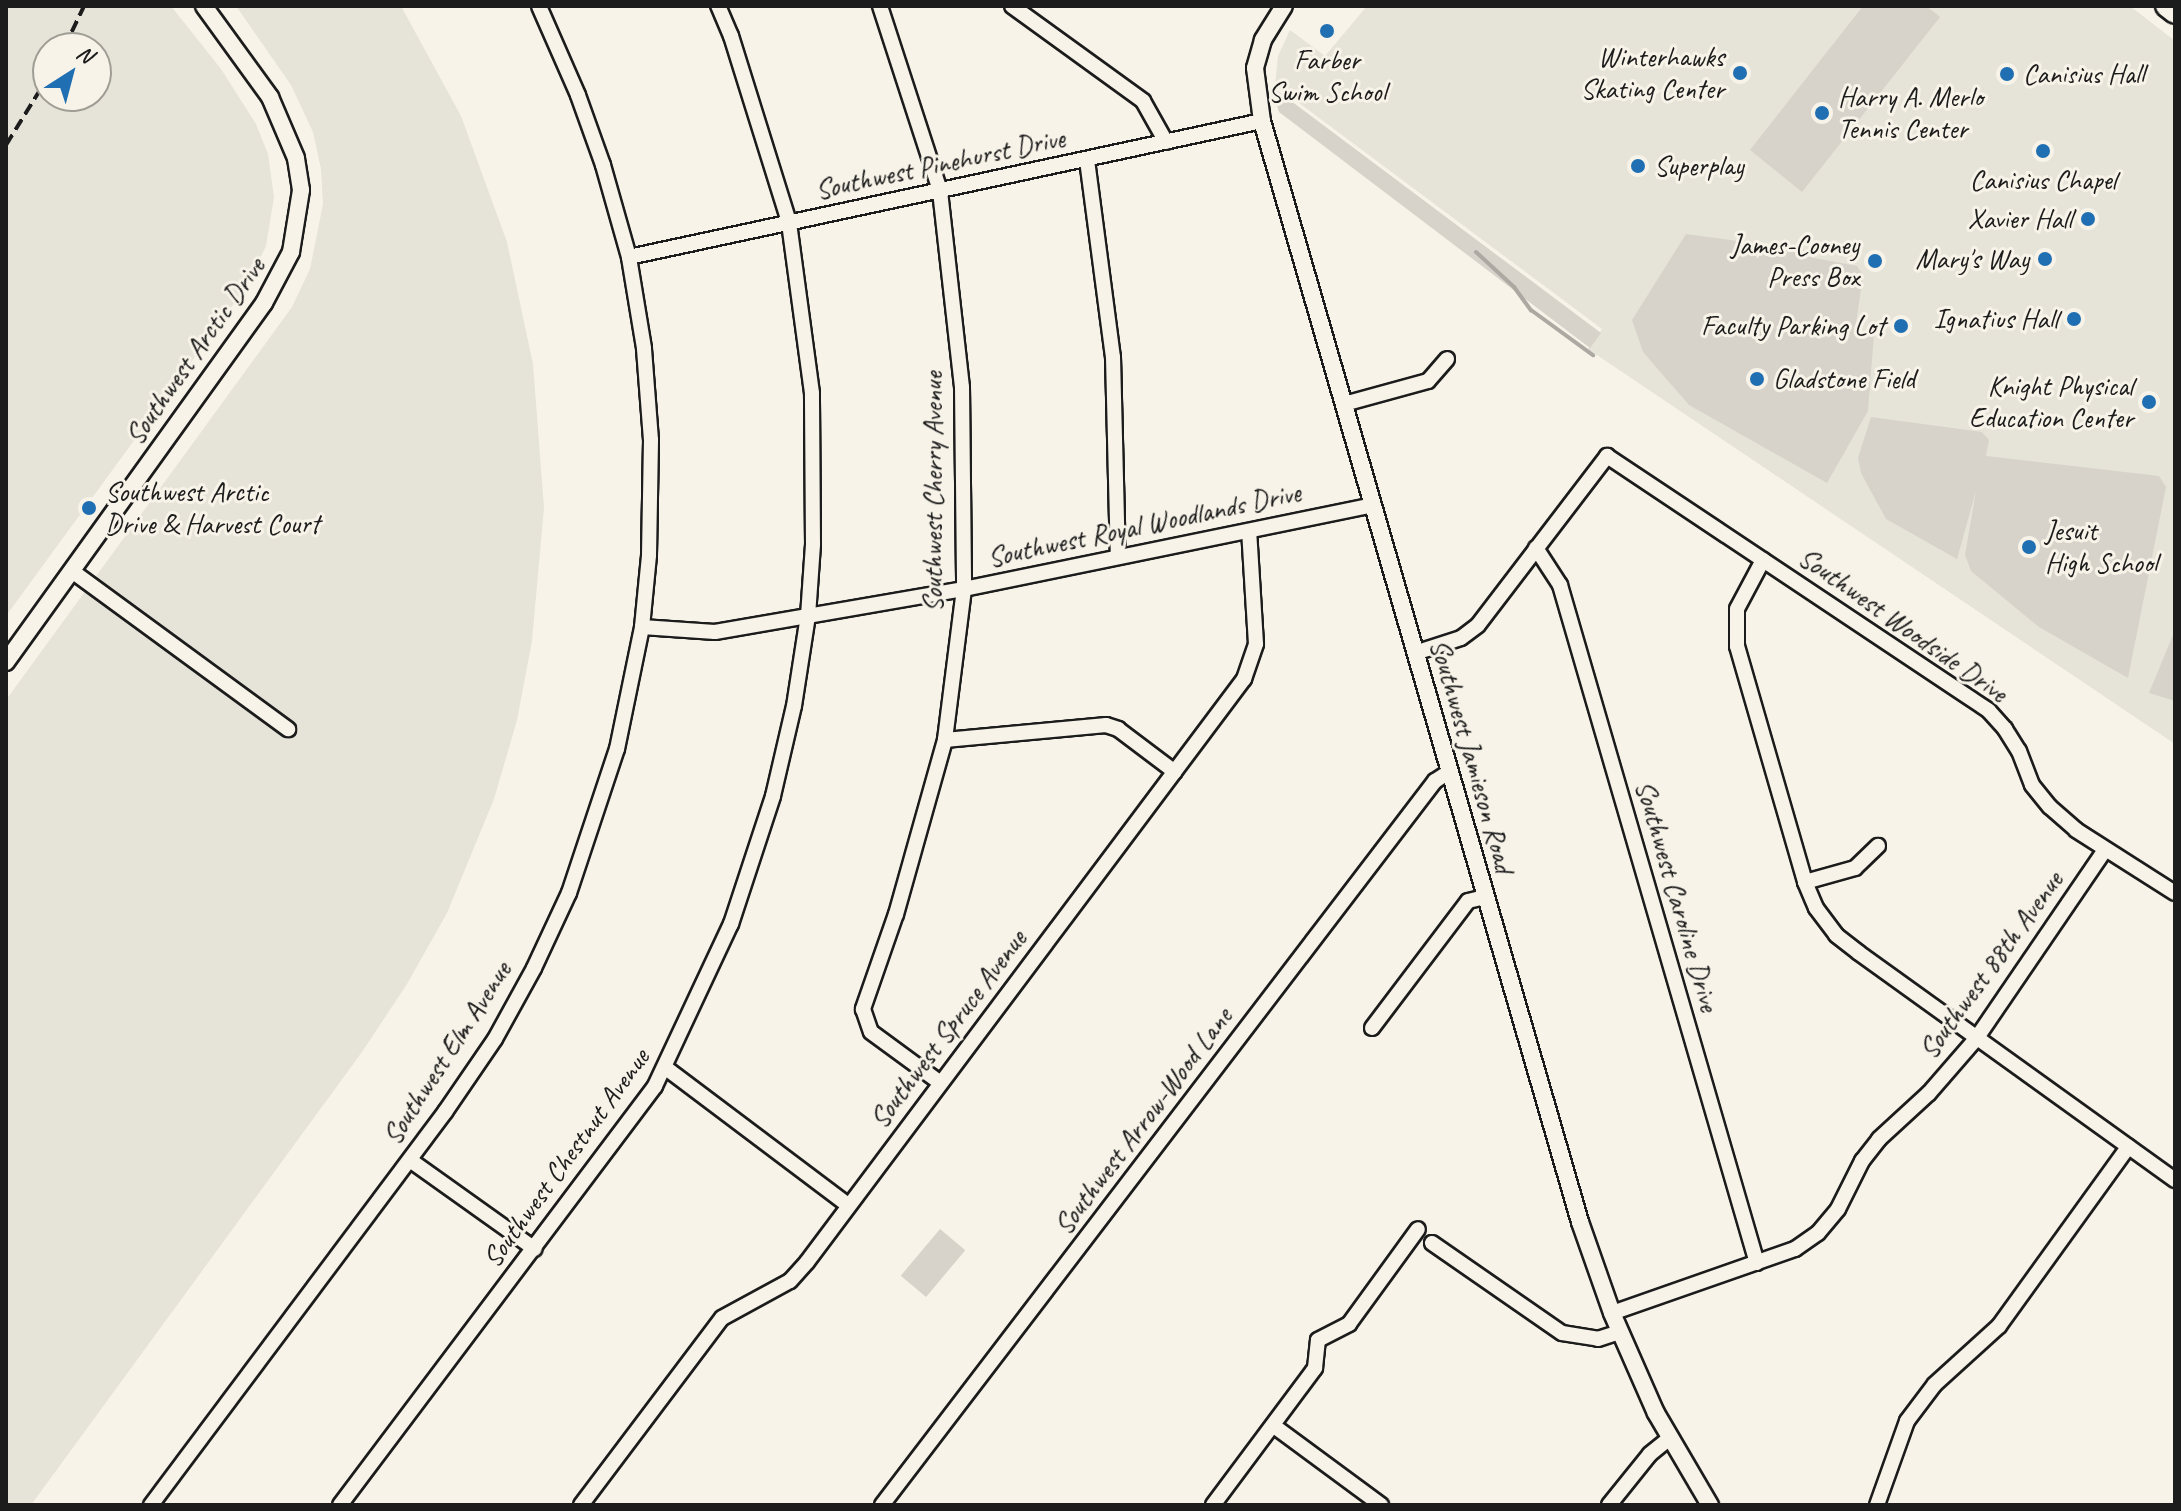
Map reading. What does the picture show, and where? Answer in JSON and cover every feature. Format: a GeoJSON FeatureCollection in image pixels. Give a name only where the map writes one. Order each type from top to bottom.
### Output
{"type":"FeatureCollection","features":[{"type":"Feature","properties":{"kind":"main road"},"geometry":{"type":"LineString","coordinates":[[2166,6],[2175,13]]}},
{"type":"Feature","properties":{"kind":"street","name":"Southwest Arctic Drive"},"geometry":{"type":"LineString","coordinates":[[6,662],[264,303],[291,252],[301,190],[296,158],[270,97],[204,6]]}},
{"type":"Feature","properties":{"kind":"street","name":"Southwest Elm Avenue"},"geometry":{"type":"LineString","coordinates":[[151,1505],[410,1160],[495,1039],[534,968],[569,893],[617,749],[642,627],[649,555],[651,440],[644,348],[629,257],[591,130],[539,6]]}},
{"type":"Feature","properties":{"kind":"street","name":"Southwest Chestnut Avenue"},"geometry":{"type":"LineString","coordinates":[[340,1505],[639,1111],[666,1068],[731,924],[751,869],[794,706],[808,616],[813,544],[812,393],[789,222],[731,36],[718,6]]}},
{"type":"Feature","properties":{"kind":"street","name":"Southwest Cherry Avenue"},"geometry":{"type":"LineString","coordinates":[[880,6],[940,191],[962,387],[964,589],[945,740],[896,914],[863,1009],[871,1032],[939,1082]]}},
{"type":"Feature","properties":{"kind":"street"},"geometry":{"type":"LineString","coordinates":[[1012,6],[1143,101],[1166,142]]}},
{"type":"Feature","properties":{"kind":"street","name":"Southwest Jamieson Road"},"geometry":{"type":"LineString","coordinates":[[1284,6],[1263,40],[1255,68],[1262,121],[1569,1187],[1620,1332],[1670,1438],[1710,1505]]}},
{"type":"Feature","properties":{"kind":"street","name":"Southwest Pinehurst Drive"},"geometry":{"type":"LineString","coordinates":[[629,257],[1262,121]]}},
{"type":"Feature","properties":{"kind":"street"},"geometry":{"type":"LineString","coordinates":[[1087,160],[1113,357],[1118,557]]}},
{"type":"Feature","properties":{"kind":"street"},"geometry":{"type":"LineString","coordinates":[[1344,404],[1428,381],[1447,359]]}},
{"type":"Feature","properties":{"kind":"street","name":"Southwest Woodside Drive"},"geometry":{"type":"LineString","coordinates":[[1536,548],[1607,456],[1989,711],[2019,751],[2032,785],[2050,807],[2105,850],[2175,893]]}},
{"type":"Feature","properties":{"kind":"street","name":"Southwest Royal Woodlands Drive"},"geometry":{"type":"LineString","coordinates":[[642,627],[715,632],[964,589],[1373,505]]}},
{"type":"Feature","properties":{"kind":"street","name":"Southwest Spruce Avenue"},"geometry":{"type":"LineString","coordinates":[[581,1505],[722,1318],[790,1281],[1244,679],[1254,656],[1249,531]]}},
{"type":"Feature","properties":{"kind":"street"},"geometry":{"type":"LineString","coordinates":[[1415,653],[1461,638],[1478,625],[1536,548]]}},
{"type":"Feature","properties":{"kind":"street","name":"Southwest Caroline Drive"},"geometry":{"type":"LineString","coordinates":[[1536,548],[1560,585],[1757,1263]]}},
{"type":"Feature","properties":{"kind":"street"},"geometry":{"type":"LineString","coordinates":[[1763,560],[1737,609],[1737,646],[1805,882],[1816,908],[1836,935],[2175,1180]]}},
{"type":"Feature","properties":{"kind":"street"},"geometry":{"type":"LineString","coordinates":[[72,571],[288,729]]}},
{"type":"Feature","properties":{"kind":"street"},"geometry":{"type":"LineString","coordinates":[[945,740],[1106,725],[1118,729],[1175,772]]}},
{"type":"Feature","properties":{"kind":"street","name":"Southwest Arrow-Wood Lane"},"geometry":{"type":"LineString","coordinates":[[882,1505],[1425,793],[1449,772]]}},
{"type":"Feature","properties":{"kind":"street"},"geometry":{"type":"LineString","coordinates":[[1805,882],[1855,868],[1878,846]]}},
{"type":"Feature","properties":{"kind":"street","name":"Southwest 88th Avenue"},"geometry":{"type":"LineString","coordinates":[[1612,1313],[1795,1249],[1818,1233],[1838,1209],[1862,1161],[1879,1139],[1929,1093],[1976,1039],[2105,850]]}},
{"type":"Feature","properties":{"kind":"street"},"geometry":{"type":"LineString","coordinates":[[1372,1028],[1468,901],[1485,897]]}},
{"type":"Feature","properties":{"kind":"street"},"geometry":{"type":"LineString","coordinates":[[666,1068],[848,1205]]}},
{"type":"Feature","properties":{"kind":"street"},"geometry":{"type":"LineString","coordinates":[[1877,1505],[1907,1421],[1935,1384],[1999,1326],[2128,1147]]}},
{"type":"Feature","properties":{"kind":"street"},"geometry":{"type":"LineString","coordinates":[[410,1160],[535,1249]]}},
{"type":"Feature","properties":{"kind":"street"},"geometry":{"type":"LineString","coordinates":[[1213,1505],[1315,1368],[1318,1340],[1349,1324],[1418,1229]]}},
{"type":"Feature","properties":{"kind":"street"},"geometry":{"type":"LineString","coordinates":[[1432,1243],[1562,1333],[1598,1339],[1620,1332]]}},
{"type":"Feature","properties":{"kind":"street"},"geometry":{"type":"LineString","coordinates":[[1274,1426],[1381,1505]]}},
{"type":"Feature","properties":{"kind":"street"},"geometry":{"type":"LineString","coordinates":[[1609,1505],[1650,1454],[1670,1438]]}},
{"type":"Feature","properties":{"kind":"shaded area"},"geometry":{"type":"Polygon","coordinates":[[[6,6],[171,6],[221,69],[256,124],[268,154],[274,197],[266,246],[246,287],[6,616],[6,6]]]}},
{"type":"Feature","properties":{"kind":"shaded area"},"geometry":{"type":"Polygon","coordinates":[[[236,6],[401,6],[461,116],[507,242],[533,364],[544,508],[532,641],[517,720],[494,799],[447,913],[407,984],[362,1052],[31,1505],[6,1505],[6,700],[292,307],[310,269],[323,204],[321,169],[313,132],[291,85],[236,6]]]}},
{"type":"Feature","properties":{"kind":"shaded area","name":"Jesuit High School"},"geometry":{"type":"Polygon","coordinates":[[[1367,6],[2130,6],[2175,41],[2175,744],[1588,349],[1602,329],[1275,85],[1278,56],[1290,30],[1325,56],[1367,6]]]}},
{"type":"Feature","properties":{"kind":"shaded area","name":"Harry A. Merlo Tennis Center"},"geometry":{"type":"Polygon","coordinates":[[[1863,6],[1926,6],[1940,17],[1802,192],[1750,150],[1863,6]]]}},
{"type":"Feature","properties":{"kind":"shaded area"},"geometry":{"type":"Polygon","coordinates":[[[1271,86],[1601,333],[1590,348],[1279,112],[1271,86]]]}},
{"type":"Feature","properties":{"kind":"shaded area","name":"Gladstone Field"},"geometry":{"type":"Polygon","coordinates":[[[1686,234],[1804,250],[1804,256],[1857,266],[1863,275],[1855,331],[1874,334],[1868,411],[1827,483],[1689,405],[1643,352],[1632,320],[1686,234]]]}},
{"type":"Feature","properties":{"kind":"shaded area"},"geometry":{"type":"Polygon","coordinates":[[[1871,417],[1982,432],[1989,440],[1986,456],[2159,476],[2166,487],[2128,678],[2039,627],[1971,571],[1965,555],[1976,491],[1957,559],[1886,519],[1861,473],[1858,458],[1871,417]]]}},
{"type":"Feature","properties":{"kind":"shaded area"},"geometry":{"type":"Polygon","coordinates":[[[2175,630],[2175,701],[2149,693],[2175,630]]]}},
{"type":"Feature","properties":{"kind":"shaded area"},"geometry":{"type":"Polygon","coordinates":[[[940,1229],[965,1250],[926,1297],[901,1276],[940,1229]]]}},
{"type":"Feature","properties":{"kind":"waterway"},"geometry":{"type":"LineString","coordinates":[[1476,252],[1514,287],[1531,310],[1593,355]]}},
{"type":"Feature","properties":{"kind":"railway"},"geometry":{"type":"LineString","coordinates":[[72,32],[84,6]]}},
{"type":"Feature","properties":{"kind":"railway"},"geometry":{"type":"LineString","coordinates":[[6,145],[32,103]]}},
{"type":"Feature","properties":{"kind":"place","name":"Farber Swim School"},"geometry":{"type":"Point","coordinates":[1327,31]}},
{"type":"Feature","properties":{"kind":"place","name":"Winterhawks Skating Center"},"geometry":{"type":"Point","coordinates":[1740,73]}},
{"type":"Feature","properties":{"kind":"place","name":"Canisius Hall"},"geometry":{"type":"Point","coordinates":[2007,74]}},
{"type":"Feature","properties":{"kind":"place","name":"Harry A. Merlo Tennis Center"},"geometry":{"type":"Point","coordinates":[1822,113]}},
{"type":"Feature","properties":{"kind":"place","name":"Canisius Chapel"},"geometry":{"type":"Point","coordinates":[2043,151]}},
{"type":"Feature","properties":{"kind":"place","name":"Superplay"},"geometry":{"type":"Point","coordinates":[1638,166]}},
{"type":"Feature","properties":{"kind":"place","name":"Xavier Hall"},"geometry":{"type":"Point","coordinates":[2088,219]}},
{"type":"Feature","properties":{"kind":"place","name":"Mary's Way"},"geometry":{"type":"Point","coordinates":[2045,259]}},
{"type":"Feature","properties":{"kind":"place","name":"James-Cooney Press Box"},"geometry":{"type":"Point","coordinates":[1875,261]}},
{"type":"Feature","properties":{"kind":"place","name":"Ignatius Hall"},"geometry":{"type":"Point","coordinates":[2074,319]}},
{"type":"Feature","properties":{"kind":"place","name":"Faculty Parking Lot"},"geometry":{"type":"Point","coordinates":[1901,326]}},
{"type":"Feature","properties":{"kind":"place","name":"Gladstone Field"},"geometry":{"type":"Point","coordinates":[1757,379]}},
{"type":"Feature","properties":{"kind":"place","name":"Knight Physical Education Center"},"geometry":{"type":"Point","coordinates":[2149,402]}},
{"type":"Feature","properties":{"kind":"place","name":"Southwest Arctic Drive & Harvest Court"},"geometry":{"type":"Point","coordinates":[89,508]}},
{"type":"Feature","properties":{"kind":"place","name":"Jesuit High School"},"geometry":{"type":"Point","coordinates":[2029,547]}}]}
